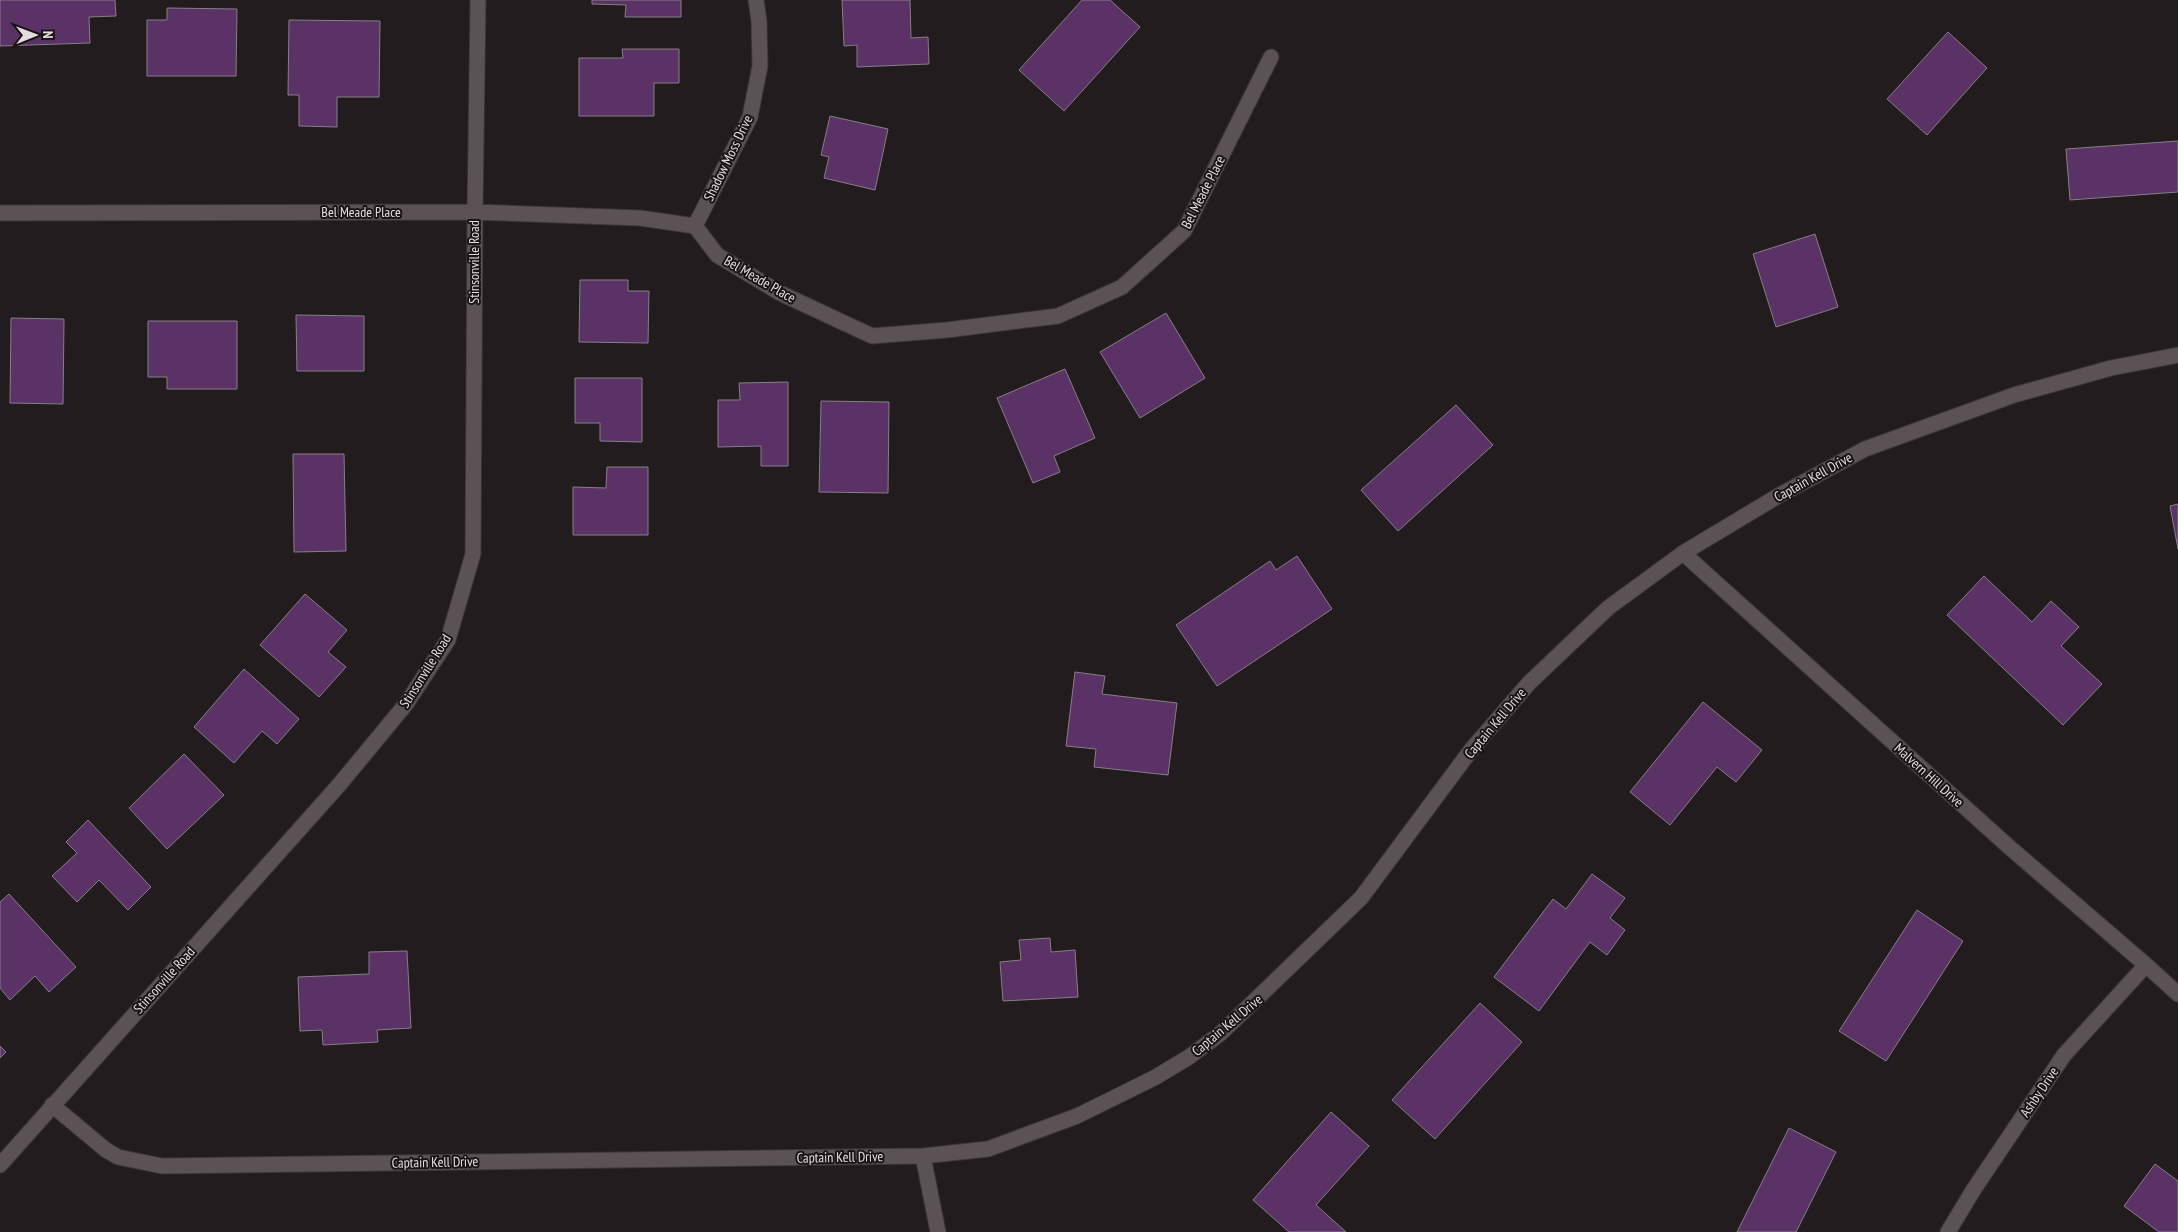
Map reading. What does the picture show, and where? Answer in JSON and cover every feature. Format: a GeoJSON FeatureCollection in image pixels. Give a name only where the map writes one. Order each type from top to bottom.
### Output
{"type":"FeatureCollection","features":[{"type":"Feature","properties":{"kind":"street","name":"Stinsonville Road"},"geometry":{"type":"LineString","coordinates":[[0,1165],[52,1104],[339,785],[406,704],[448,640],[473,554],[478,0]]}},
{"type":"Feature","properties":{"kind":"street","name":"Shadow Moss Drive"},"geometry":{"type":"LineString","coordinates":[[695,226],[750,117],[760,66],[759,21],[756,0]]}},
{"type":"Feature","properties":{"kind":"street","name":"Bel Meade Place"},"geometry":{"type":"LineString","coordinates":[[0,213],[475,212],[640,218],[695,226],[717,255],[780,293],[872,336],[947,330],[1058,316],[1122,287],[1184,232],[1271,57]]}},
{"type":"Feature","properties":{"kind":"street","name":"Captain Kell Drive"},"geometry":{"type":"LineString","coordinates":[[52,1104],[106,1150],[118,1157],[162,1166],[923,1156],[988,1149],[1077,1116],[1154,1078],[1189,1057],[1221,1033],[1361,898],[1471,750],[1528,683],[1608,608],[1683,553],[1778,496],[1865,449],[2014,395],[2111,368],[2178,355]]}},
{"type":"Feature","properties":{"kind":"street","name":"Malvern Hill Drive"},"geometry":{"type":"LineString","coordinates":[[1683,553],[2008,846],[2178,994]]}},
{"type":"Feature","properties":{"kind":"street","name":"Ashby Drive"},"geometry":{"type":"LineString","coordinates":[[1948,1232],[1974,1189],[2064,1055],[2146,965]]}},
{"type":"Feature","properties":{"kind":"street"},"geometry":{"type":"LineString","coordinates":[[923,1156],[938,1232]]}},
{"type":"Feature","properties":{"kind":"building"},"geometry":{"type":"Polygon","coordinates":[[[0,0],[115,0],[116,16],[89,17],[90,43],[0,46],[0,0]]]}},
{"type":"Feature","properties":{"kind":"building"},"geometry":{"type":"Polygon","coordinates":[[[592,0],[681,0],[681,17],[625,17],[626,5],[592,4],[592,0]]]}},
{"type":"Feature","properties":{"kind":"building"},"geometry":{"type":"Polygon","coordinates":[[[842,0],[910,0],[911,38],[928,37],[929,64],[857,67],[857,45],[844,46],[842,0]]]}},
{"type":"Feature","properties":{"kind":"building"},"geometry":{"type":"Polygon","coordinates":[[[1082,0],[1110,0],[1140,27],[1064,111],[1019,70],[1082,0]]]}},
{"type":"Feature","properties":{"kind":"building"},"geometry":{"type":"Polygon","coordinates":[[[167,8],[237,9],[236,76],[147,76],[147,20],[167,20],[167,8]]]}},
{"type":"Feature","properties":{"kind":"building"},"geometry":{"type":"Polygon","coordinates":[[[289,20],[380,21],[379,97],[337,97],[337,127],[299,126],[299,95],[288,95],[289,20]]]}},
{"type":"Feature","properties":{"kind":"building"},"geometry":{"type":"Polygon","coordinates":[[[1948,32],[1987,68],[1927,135],[1887,99],[1948,32]]]}},
{"type":"Feature","properties":{"kind":"building"},"geometry":{"type":"Polygon","coordinates":[[[622,49],[679,49],[679,83],[654,83],[654,116],[579,116],[579,58],[623,58],[622,49]]]}},
{"type":"Feature","properties":{"kind":"building"},"geometry":{"type":"Polygon","coordinates":[[[830,116],[888,129],[875,190],[824,178],[829,157],[821,155],[830,116]]]}},
{"type":"Feature","properties":{"kind":"building"},"geometry":{"type":"Polygon","coordinates":[[[2178,141],[2178,192],[2070,200],[2066,149],[2178,141]]]}},
{"type":"Feature","properties":{"kind":"building"},"geometry":{"type":"Polygon","coordinates":[[[1815,234],[1838,307],[1776,327],[1753,254],[1815,234]]]}},
{"type":"Feature","properties":{"kind":"building"},"geometry":{"type":"Polygon","coordinates":[[[580,280],[628,280],[628,291],[649,291],[648,343],[579,342],[580,280]]]}},
{"type":"Feature","properties":{"kind":"building"},"geometry":{"type":"Polygon","coordinates":[[[1166,313],[1205,378],[1140,418],[1100,352],[1166,313]]]}},
{"type":"Feature","properties":{"kind":"building"},"geometry":{"type":"Polygon","coordinates":[[[296,315],[364,316],[364,371],[297,371],[296,315]]]}},
{"type":"Feature","properties":{"kind":"building"},"geometry":{"type":"Polygon","coordinates":[[[11,318],[64,319],[63,404],[10,403],[11,318]]]}},
{"type":"Feature","properties":{"kind":"building"},"geometry":{"type":"Polygon","coordinates":[[[148,321],[237,321],[237,389],[167,389],[167,377],[148,377],[148,321]]]}},
{"type":"Feature","properties":{"kind":"building"},"geometry":{"type":"Polygon","coordinates":[[[1065,369],[1095,438],[1054,456],[1060,472],[1033,483],[997,398],[1065,369]]]}},
{"type":"Feature","properties":{"kind":"building"},"geometry":{"type":"Polygon","coordinates":[[[575,378],[642,378],[642,442],[600,441],[600,423],[575,423],[575,378]]]}},
{"type":"Feature","properties":{"kind":"building"},"geometry":{"type":"Polygon","coordinates":[[[788,382],[788,466],[761,466],[761,446],[718,447],[718,400],[740,400],[739,383],[788,382]]]}},
{"type":"Feature","properties":{"kind":"building"},"geometry":{"type":"Polygon","coordinates":[[[821,401],[889,402],[888,493],[819,492],[821,401]]]}},
{"type":"Feature","properties":{"kind":"building"},"geometry":{"type":"Polygon","coordinates":[[[1456,405],[1493,445],[1398,531],[1361,490],[1456,405]]]}},
{"type":"Feature","properties":{"kind":"building"},"geometry":{"type":"Polygon","coordinates":[[[293,454],[344,454],[346,551],[294,552],[293,454]]]}},
{"type":"Feature","properties":{"kind":"building"},"geometry":{"type":"Polygon","coordinates":[[[607,467],[648,467],[648,535],[573,535],[573,487],[606,488],[607,467]]]}},
{"type":"Feature","properties":{"kind":"building"},"geometry":{"type":"Polygon","coordinates":[[[2178,504],[2178,549],[2170,506],[2178,504]]]}},
{"type":"Feature","properties":{"kind":"building"},"geometry":{"type":"Polygon","coordinates":[[[1297,556],[1332,609],[1217,686],[1176,625],[1270,561],[1276,570],[1297,556]]]}},
{"type":"Feature","properties":{"kind":"building"},"geometry":{"type":"Polygon","coordinates":[[[1984,576],[2032,622],[2051,601],[2079,627],[2061,646],[2102,684],[2063,725],[1947,615],[1984,576]]]}},
{"type":"Feature","properties":{"kind":"building"},"geometry":{"type":"Polygon","coordinates":[[[305,594],[347,630],[328,652],[346,667],[319,697],[260,645],[305,594]]]}},
{"type":"Feature","properties":{"kind":"building"},"geometry":{"type":"Polygon","coordinates":[[[244,669],[299,719],[277,744],[262,731],[234,763],[194,727],[244,669]]]}},
{"type":"Feature","properties":{"kind":"building"},"geometry":{"type":"Polygon","coordinates":[[[1075,672],[1105,676],[1102,694],[1177,703],[1168,775],[1094,767],[1096,749],[1066,746],[1075,672]]]}},
{"type":"Feature","properties":{"kind":"building"},"geometry":{"type":"Polygon","coordinates":[[[1703,702],[1762,750],[1736,782],[1717,767],[1670,825],[1630,792],[1703,702]]]}},
{"type":"Feature","properties":{"kind":"building"},"geometry":{"type":"Polygon","coordinates":[[[184,754],[224,795],[167,849],[129,808],[184,754]]]}},
{"type":"Feature","properties":{"kind":"building"},"geometry":{"type":"Polygon","coordinates":[[[88,820],[151,887],[128,910],[99,880],[77,902],[52,876],[77,853],[66,842],[88,820]]]}},
{"type":"Feature","properties":{"kind":"building"},"geometry":{"type":"Polygon","coordinates":[[[1592,874],[1625,898],[1610,918],[1625,930],[1607,955],[1590,942],[1539,1011],[1494,977],[1553,899],[1566,909],[1592,874]]]}},
{"type":"Feature","properties":{"kind":"building"},"geometry":{"type":"Polygon","coordinates":[[[9,894],[76,967],[49,992],[35,976],[10,1000],[0,988],[0,902],[9,894]]]}},
{"type":"Feature","properties":{"kind":"building"},"geometry":{"type":"Polygon","coordinates":[[[1917,910],[1963,941],[1886,1061],[1839,1031],[1917,910]]]}},
{"type":"Feature","properties":{"kind":"building"},"geometry":{"type":"Polygon","coordinates":[[[1050,938],[1051,952],[1075,950],[1078,997],[1003,1001],[1000,962],[1021,960],[1019,940],[1050,938]]]}},
{"type":"Feature","properties":{"kind":"building"},"geometry":{"type":"Polygon","coordinates":[[[407,951],[411,1028],[377,1030],[378,1042],[323,1045],[322,1030],[300,1031],[298,977],[369,974],[369,952],[407,951]]]}},
{"type":"Feature","properties":{"kind":"building"},"geometry":{"type":"Polygon","coordinates":[[[1480,1003],[1522,1042],[1435,1139],[1392,1100],[1480,1003]]]}},
{"type":"Feature","properties":{"kind":"building"},"geometry":{"type":"Polygon","coordinates":[[[0,1046],[6,1052],[0,1058],[0,1046]]]}},
{"type":"Feature","properties":{"kind":"building"},"geometry":{"type":"Polygon","coordinates":[[[1331,1112],[1369,1146],[1316,1205],[1346,1232],[1289,1232],[1253,1200],[1331,1112]]]}},
{"type":"Feature","properties":{"kind":"building"},"geometry":{"type":"Polygon","coordinates":[[[1789,1128],[1836,1152],[1796,1232],[1737,1232],[1789,1128]]]}},
{"type":"Feature","properties":{"kind":"building"},"geometry":{"type":"Polygon","coordinates":[[[2155,1164],[2178,1181],[2178,1232],[2159,1232],[2124,1206],[2155,1164]]]}}]}
